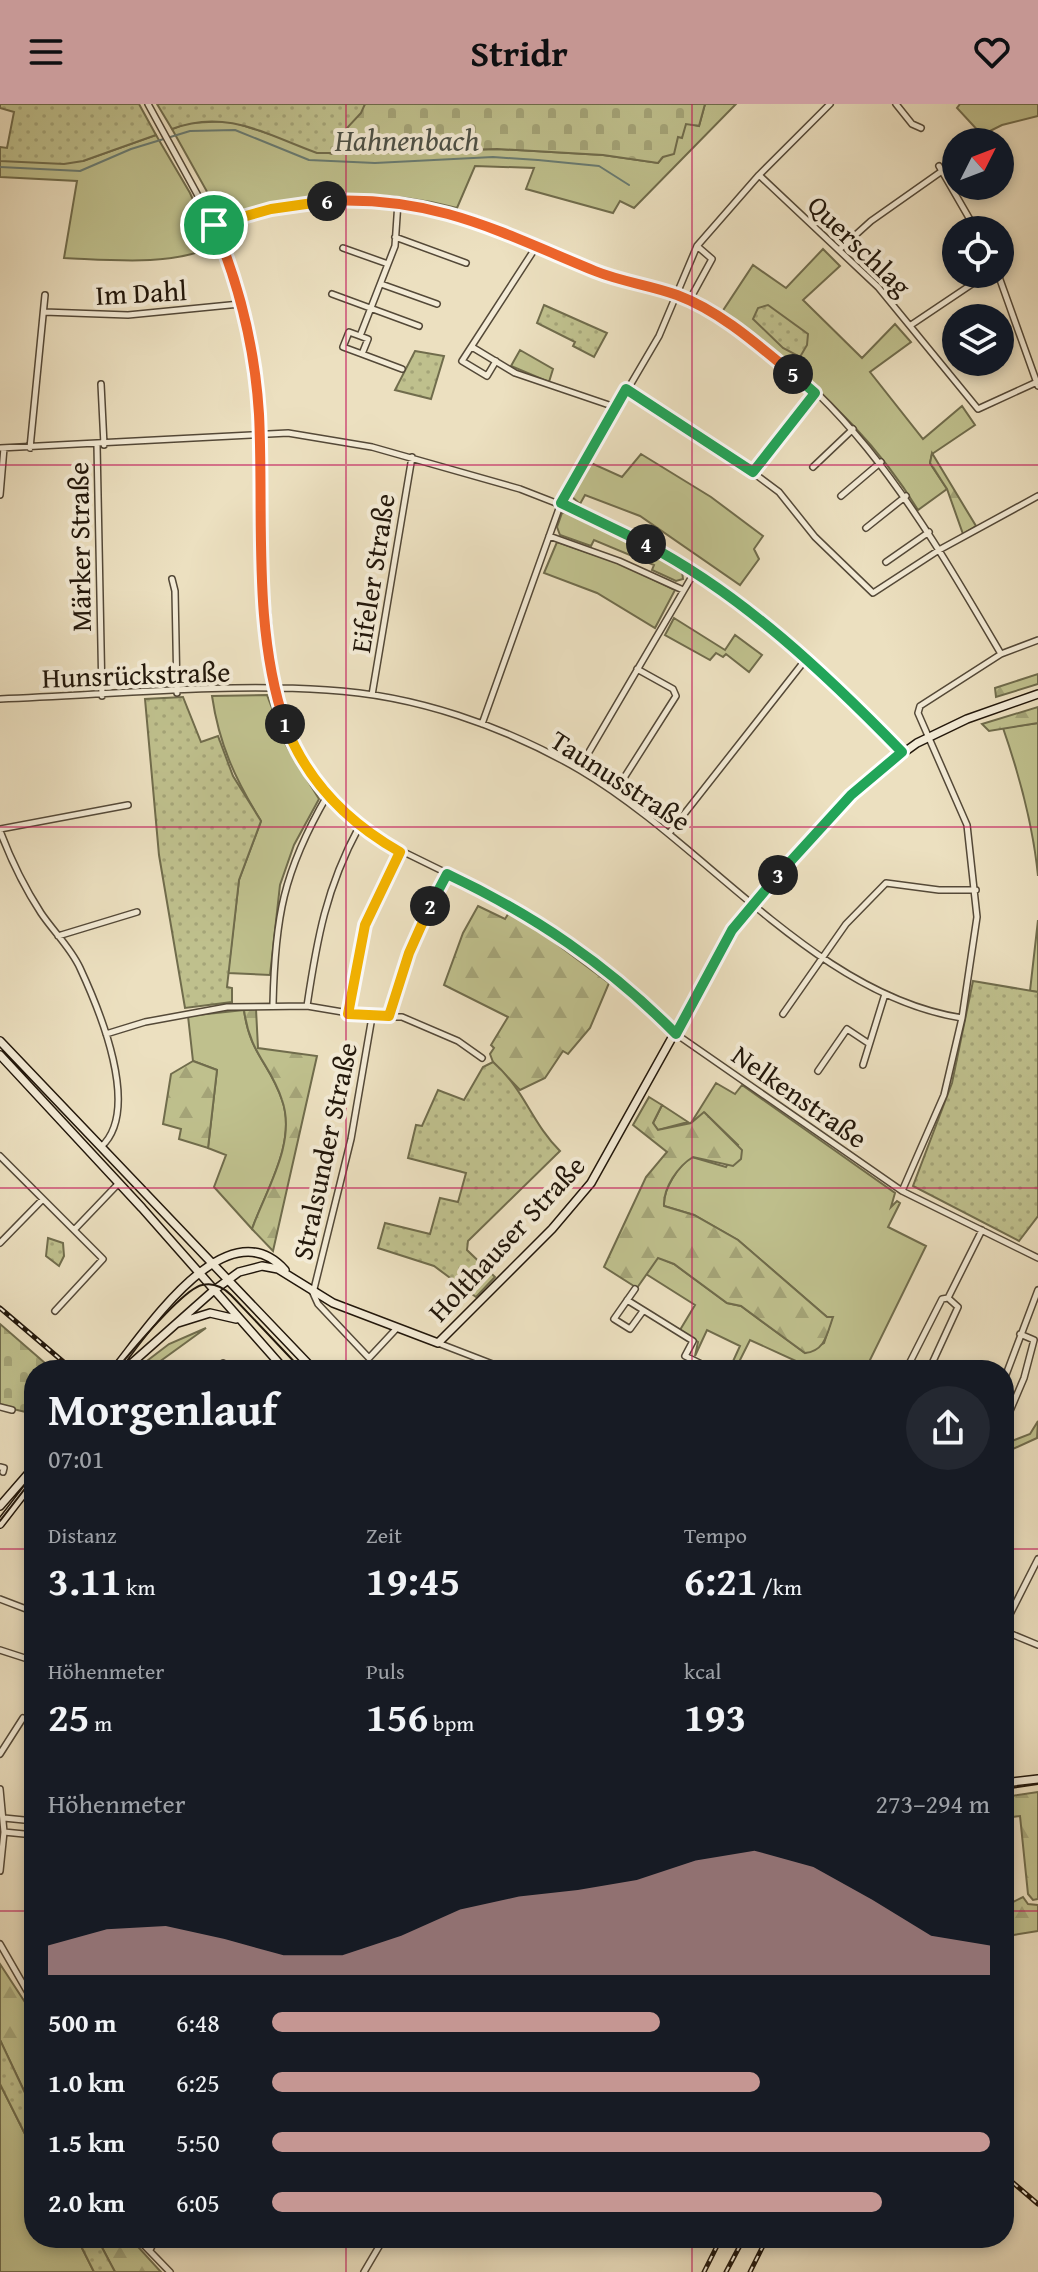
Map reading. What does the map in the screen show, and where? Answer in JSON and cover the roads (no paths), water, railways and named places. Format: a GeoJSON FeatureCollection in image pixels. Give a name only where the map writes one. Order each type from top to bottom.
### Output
{"type":"FeatureCollection","features":[{"type":"Feature","properties":{"kind":"main road","name":"Holthauser Straße"},"geometry":{"type":"LineString","coordinates":[[438,1343],[552,1229],[591,1183],[732,930],[851,795],[917,743],[967,719],[1038,694]]}},
{"type":"Feature","properties":{"kind":"main road"},"geometry":{"type":"LineString","coordinates":[[0,1041],[305,1360]]}},
{"type":"Feature","properties":{"kind":"main road"},"geometry":{"type":"LineString","coordinates":[[0,1055],[276,1360]]}},
{"type":"Feature","properties":{"kind":"main road"},"geometry":{"type":"LineString","coordinates":[[122,1360],[157,1313],[200,1273],[236,1254],[254,1254],[278,1263],[288,1275],[313,1293],[438,1343]]}},
{"type":"Feature","properties":{"kind":"main road"},"geometry":{"type":"LineString","coordinates":[[135,1360],[239,1272],[262,1266],[288,1275]]}},
{"type":"Feature","properties":{"kind":"main road"},"geometry":{"type":"LineString","coordinates":[[178,1323],[210,1313],[237,1319]]}},
{"type":"Feature","properties":{"kind":"main road"},"geometry":{"type":"LineString","coordinates":[[0,1506],[24,1478]]}},
{"type":"Feature","properties":{"kind":"main road"},"geometry":{"type":"LineString","coordinates":[[0,1524],[24,1493]]}},
{"type":"Feature","properties":{"kind":"main road"},"geometry":{"type":"LineString","coordinates":[[1014,1782],[1038,1779]]}},
{"type":"Feature","properties":{"kind":"street","name":"Nelkenstraße"},"geometry":{"type":"LineString","coordinates":[[148,104],[214,225],[240,304],[252,357],[259,435],[261,541],[274,689],[297,751],[327,796],[359,827],[400,852],[518,908],[543,924],[615,980],[676,1034],[902,1191],[1038,1258]]}},
{"type":"Feature","properties":{"kind":"street"},"geometry":{"type":"LineString","coordinates":[[482,724],[561,503],[659,336],[697,246],[759,175],[830,104]]}},
{"type":"Feature","properties":{"kind":"street"},"geometry":{"type":"LineString","coordinates":[[896,104],[912,124],[921,128]]}},
{"type":"Feature","properties":{"kind":"street"},"geometry":{"type":"LineString","coordinates":[[840,249],[940,168],[968,216]]}},
{"type":"Feature","properties":{"kind":"street","name":"Querschlag"},"geometry":{"type":"LineString","coordinates":[[759,175],[840,249],[911,325],[978,409],[1038,384]]}},
{"type":"Feature","properties":{"kind":"street"},"geometry":{"type":"LineString","coordinates":[[360,336],[388,264],[395,237],[398,202]]}},
{"type":"Feature","properties":{"kind":"street"},"geometry":{"type":"LineString","coordinates":[[214,225],[303,203],[398,202],[470,218],[607,276],[675,294],[689,301],[748,337],[853,429],[906,496],[1001,654]]}},
{"type":"Feature","properties":{"kind":"street"},"geometry":{"type":"LineString","coordinates":[[395,237],[466,263]]}},
{"type":"Feature","properties":{"kind":"street"},"geometry":{"type":"LineString","coordinates":[[496,361],[487,376],[462,361],[536,246]]}},
{"type":"Feature","properties":{"kind":"street"},"geometry":{"type":"LineString","coordinates":[[689,301],[712,259],[697,246]]}},
{"type":"Feature","properties":{"kind":"street"},"geometry":{"type":"LineString","coordinates":[[343,248],[388,264]]}},
{"type":"Feature","properties":{"kind":"street"},"geometry":{"type":"LineString","coordinates":[[381,284],[437,304]]}},
{"type":"Feature","properties":{"kind":"street"},"geometry":{"type":"LineString","coordinates":[[911,325],[962,288]]}},
{"type":"Feature","properties":{"kind":"street"},"geometry":{"type":"LineString","coordinates":[[1003,288],[1038,384]]}},
{"type":"Feature","properties":{"kind":"street"},"geometry":{"type":"LineString","coordinates":[[332,294],[419,326]]}},
{"type":"Feature","properties":{"kind":"street"},"geometry":{"type":"LineString","coordinates":[[30,448],[45,295]]}},
{"type":"Feature","properties":{"kind":"street","name":"Im Dahl"},"geometry":{"type":"LineString","coordinates":[[44,312],[128,315],[240,304]]}},
{"type":"Feature","properties":{"kind":"street"},"geometry":{"type":"LineString","coordinates":[[362,354],[368,339],[349,332],[343,347],[402,369]]}},
{"type":"Feature","properties":{"kind":"street"},"geometry":{"type":"LineString","coordinates":[[472,347],[543,384],[615,407]]}},
{"type":"Feature","properties":{"kind":"street","name":"Märker Straße"},"geometry":{"type":"LineString","coordinates":[[101,384],[102,696]]}},
{"type":"Feature","properties":{"kind":"street"},"geometry":{"type":"LineString","coordinates":[[626,389],[779,492],[815,537],[873,593],[939,550],[1038,496]]}},
{"type":"Feature","properties":{"kind":"street"},"geometry":{"type":"LineString","coordinates":[[753,472],[815,393]]}},
{"type":"Feature","properties":{"kind":"street"},"geometry":{"type":"LineString","coordinates":[[813,467],[853,429]]}},
{"type":"Feature","properties":{"kind":"street"},"geometry":{"type":"LineString","coordinates":[[0,495],[2,448],[288,433],[333,439],[412,457],[561,503],[650,546],[694,573],[806,659],[902,752]]}},
{"type":"Feature","properties":{"kind":"street","name":"Eifeler Straße"},"geometry":{"type":"LineString","coordinates":[[372,695],[412,457]]}},
{"type":"Feature","properties":{"kind":"street"},"geometry":{"type":"LineString","coordinates":[[841,496],[881,462]]}},
{"type":"Feature","properties":{"kind":"street"},"geometry":{"type":"LineString","coordinates":[[866,528],[906,496]]}},
{"type":"Feature","properties":{"kind":"street"},"geometry":{"type":"LineString","coordinates":[[886,562],[929,532]]}},
{"type":"Feature","properties":{"kind":"street"},"geometry":{"type":"LineString","coordinates":[[549,536],[619,561],[683,590]]}},
{"type":"Feature","properties":{"kind":"street"},"geometry":{"type":"LineString","coordinates":[[579,769],[694,573]]}},
{"type":"Feature","properties":{"kind":"street"},"geometry":{"type":"LineString","coordinates":[[172,579],[175,591],[177,693]]}},
{"type":"Feature","properties":{"kind":"street"},"geometry":{"type":"LineString","coordinates":[[902,1191],[944,1095],[962,1018],[977,917],[967,825],[953,786],[919,721],[920,706],[1001,654],[1038,640]]}},
{"type":"Feature","properties":{"kind":"street"},"geometry":{"type":"LineString","coordinates":[[670,832],[806,659]]}},
{"type":"Feature","properties":{"kind":"street"},"geometry":{"type":"LineString","coordinates":[[615,792],[676,696],[673,689],[637,669]]}},
{"type":"Feature","properties":{"kind":"street","name":"Hunsrückstraße"},"geometry":{"type":"LineString","coordinates":[[0,699],[274,689]]}},
{"type":"Feature","properties":{"kind":"street","name":"Taunusstraße"},"geometry":{"type":"LineString","coordinates":[[274,689],[372,695],[482,724],[579,769],[670,832],[820,957],[885,994],[962,1018]]}},
{"type":"Feature","properties":{"kind":"street"},"geometry":{"type":"LineString","coordinates":[[273,1004],[279,910],[285,886],[301,842],[327,796]]}},
{"type":"Feature","properties":{"kind":"street"},"geometry":{"type":"LineString","coordinates":[[97,1162],[114,1124],[119,1095],[117,1066],[79,965],[25,887],[0,830],[128,805]]}},
{"type":"Feature","properties":{"kind":"street"},"geometry":{"type":"LineString","coordinates":[[307,1006],[322,913],[331,883],[359,827]]}},
{"type":"Feature","properties":{"kind":"street"},"geometry":{"type":"LineString","coordinates":[[348,1014],[365,925],[400,852]]}},
{"type":"Feature","properties":{"kind":"street"},"geometry":{"type":"LineString","coordinates":[[389,1016],[413,943],[447,874]]}},
{"type":"Feature","properties":{"kind":"street"},"geometry":{"type":"LineString","coordinates":[[783,1014],[820,957],[872,894],[886,883],[939,890],[976,890]]}},
{"type":"Feature","properties":{"kind":"street"},"geometry":{"type":"LineString","coordinates":[[58,936],[137,912]]}},
{"type":"Feature","properties":{"kind":"street"},"geometry":{"type":"LineString","coordinates":[[863,1065],[885,994]]}},
{"type":"Feature","properties":{"kind":"street"},"geometry":{"type":"LineString","coordinates":[[106,1034],[185,1013],[273,1004],[307,1006],[372,1017],[389,1016],[424,1024],[482,1058]]}},
{"type":"Feature","properties":{"kind":"street","name":"Stralsunder Straße"},"geometry":{"type":"LineString","coordinates":[[313,1293],[351,1139],[372,1017]]}},
{"type":"Feature","properties":{"kind":"street"},"geometry":{"type":"LineString","coordinates":[[818,1071],[847,1029],[868,1043]]}},
{"type":"Feature","properties":{"kind":"street"},"geometry":{"type":"LineString","coordinates":[[0,1156],[103,1259],[55,1311]]}},
{"type":"Feature","properties":{"kind":"street"},"geometry":{"type":"LineString","coordinates":[[74,1230],[118,1184]]}},
{"type":"Feature","properties":{"kind":"street"},"geometry":{"type":"LineString","coordinates":[[0,1243],[43,1199]]}},
{"type":"Feature","properties":{"kind":"street"},"geometry":{"type":"LineString","coordinates":[[948,1298],[982,1230]]}},
{"type":"Feature","properties":{"kind":"street"},"geometry":{"type":"LineString","coordinates":[[635,1289],[614,1319],[630,1329],[643,1311]]}},
{"type":"Feature","properties":{"kind":"street"},"geometry":{"type":"LineString","coordinates":[[1011,1360],[1038,1290]]}},
{"type":"Feature","properties":{"kind":"street"},"geometry":{"type":"LineString","coordinates":[[313,1293],[318,1304],[369,1358],[397,1328]]}},
{"type":"Feature","properties":{"kind":"street"},"geometry":{"type":"LineString","coordinates":[[911,1360],[942,1299],[948,1298]]}},
{"type":"Feature","properties":{"kind":"street"},"geometry":{"type":"LineString","coordinates":[[934,1360],[958,1307],[948,1298]]}},
{"type":"Feature","properties":{"kind":"street"},"geometry":{"type":"LineString","coordinates":[[627,1300],[693,1341],[685,1356],[693,1360]]}},
{"type":"Feature","properties":{"kind":"street"},"geometry":{"type":"LineString","coordinates":[[1014,1402],[1034,1340],[1020,1334]]}},
{"type":"Feature","properties":{"kind":"street"},"geometry":{"type":"LineString","coordinates":[[438,1343],[482,1360]]}},
{"type":"Feature","properties":{"kind":"street"},"geometry":{"type":"LineString","coordinates":[[0,1407],[12,1410]]}},
{"type":"Feature","properties":{"kind":"street"},"geometry":{"type":"LineString","coordinates":[[1014,1608],[1038,1559]]}},
{"type":"Feature","properties":{"kind":"street"},"geometry":{"type":"LineString","coordinates":[[0,1599],[24,1608]]}},
{"type":"Feature","properties":{"kind":"street"},"geometry":{"type":"LineString","coordinates":[[1014,1633],[1038,1645]]}},
{"type":"Feature","properties":{"kind":"street"},"geometry":{"type":"LineString","coordinates":[[0,1650],[24,1658]]}},
{"type":"Feature","properties":{"kind":"street"},"geometry":{"type":"LineString","coordinates":[[0,1754],[23,1718]]}},
{"type":"Feature","properties":{"kind":"street"},"geometry":{"type":"LineString","coordinates":[[0,1789],[4,1818],[0,1871]]}},
{"type":"Feature","properties":{"kind":"street"},"geometry":{"type":"LineString","coordinates":[[4,1818],[24,1820]]}},
{"type":"Feature","properties":{"kind":"street"},"geometry":{"type":"LineString","coordinates":[[2,1836],[24,1835]]}},
{"type":"Feature","properties":{"kind":"street"},"geometry":{"type":"LineString","coordinates":[[0,1944],[24,1986]]}},
{"type":"Feature","properties":{"kind":"street"},"geometry":{"type":"LineString","coordinates":[[364,2272],[378,2248]]}},
{"type":"Feature","properties":{"kind":"street"},"geometry":{"type":"LineString","coordinates":[[150,2250],[170,2272]]}},
{"type":"Feature","properties":{"kind":"waterway","name":"Hahnenbach"},"geometry":{"type":"LineString","coordinates":[[0,167],[80,171],[131,149],[190,131],[235,130],[309,160],[375,163],[493,157],[538,160],[599,166],[629,185]]}},
{"type":"Feature","properties":{"kind":"tram line"},"geometry":{"type":"LineString","coordinates":[[125,1360],[183,1297],[193,1289],[210,1284],[231,1295],[293,1360]]}},
{"type":"Feature","properties":{"kind":"tram line"},"geometry":{"type":"LineString","coordinates":[[0,1521],[24,1490]]}},
{"type":"Feature","properties":{"kind":"tram line"},"geometry":{"type":"LineString","coordinates":[[1014,1788],[1038,1784]]}},
{"type":"Feature","properties":{"kind":"railway"},"geometry":{"type":"LineString","coordinates":[[0,1308],[61,1360]]}},
{"type":"Feature","properties":{"kind":"railway"},"geometry":{"type":"LineString","coordinates":[[1014,2184],[1038,2204]]}},
{"type":"Feature","properties":{"kind":"railway"},"geometry":{"type":"LineString","coordinates":[[704,2272],[716,2248]]}},
{"type":"Feature","properties":{"kind":"railway"},"geometry":{"type":"LineString","coordinates":[[726,2272],[739,2248]]}},
{"type":"Feature","properties":{"kind":"railway"},"geometry":{"type":"LineString","coordinates":[[750,2272],[762,2248]]}}]}
